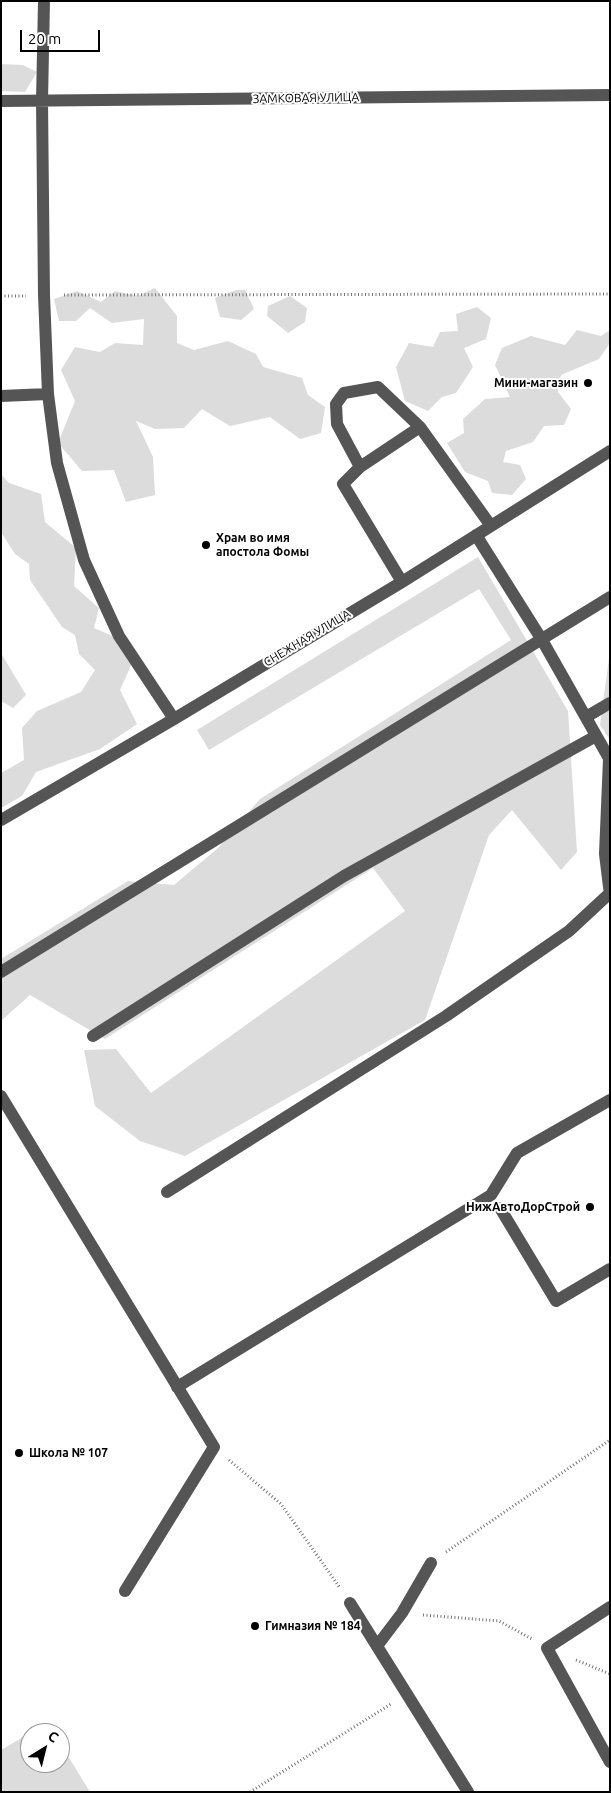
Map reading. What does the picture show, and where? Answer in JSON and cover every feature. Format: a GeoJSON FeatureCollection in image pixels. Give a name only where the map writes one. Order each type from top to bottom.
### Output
{"type":"FeatureCollection","features":[{"type":"Feature","properties":{"kind":"street"},"geometry":{"type":"LineString","coordinates":[[44,1],[42,101],[44,295],[48,394],[57,463],[84,560],[119,636],[174,718]]}},
{"type":"Feature","properties":{"kind":"street","name":"ЗАМКОВАЯ УЛИЦА"},"geometry":{"type":"LineString","coordinates":[[1,101],[610,96]]}},
{"type":"Feature","properties":{"kind":"street"},"geometry":{"type":"LineString","coordinates":[[360,467],[337,424],[336,404],[344,393],[378,387],[420,427],[491,526]]}},
{"type":"Feature","properties":{"kind":"street"},"geometry":{"type":"LineString","coordinates":[[1,396],[48,394]]}},
{"type":"Feature","properties":{"kind":"street"},"geometry":{"type":"LineString","coordinates":[[402,582],[343,484],[360,467],[420,427]]}},
{"type":"Feature","properties":{"kind":"street","name":"СНЕЖНАЯ УЛИЦА"},"geometry":{"type":"LineString","coordinates":[[1,820],[402,582],[610,451]]}},
{"type":"Feature","properties":{"kind":"street"},"geometry":{"type":"LineString","coordinates":[[167,1192],[446,1016],[569,932],[610,895],[605,854],[609,760],[542,640],[476,535]]}},
{"type":"Feature","properties":{"kind":"street"},"geometry":{"type":"LineString","coordinates":[[1,972],[610,597]]}},
{"type":"Feature","properties":{"kind":"street"},"geometry":{"type":"LineString","coordinates":[[586,717],[610,703]]}},
{"type":"Feature","properties":{"kind":"street"},"geometry":{"type":"LineString","coordinates":[[92,1036],[344,876],[596,736]]}},
{"type":"Feature","properties":{"kind":"street"},"geometry":{"type":"LineString","coordinates":[[1,1096],[214,1447],[125,1591]]}},
{"type":"Feature","properties":{"kind":"street"},"geometry":{"type":"LineString","coordinates":[[177,1387],[491,1195],[517,1153],[610,1100]]}},
{"type":"Feature","properties":{"kind":"street"},"geometry":{"type":"LineString","coordinates":[[500,1208],[556,1301],[610,1269]]}},
{"type":"Feature","properties":{"kind":"street"},"geometry":{"type":"LineString","coordinates":[[377,1646],[402,1613],[431,1562]]}},
{"type":"Feature","properties":{"kind":"street"},"geometry":{"type":"LineString","coordinates":[[350,1603],[468,1792]]}},
{"type":"Feature","properties":{"kind":"street"},"geometry":{"type":"LineString","coordinates":[[610,1607],[547,1648],[610,1762]]}},
{"type":"Feature","properties":{"kind":"path"},"geometry":{"type":"LineString","coordinates":[[1,296],[610,294]]}},
{"type":"Feature","properties":{"kind":"path"},"geometry":{"type":"LineString","coordinates":[[431,1562],[610,1440]]}},
{"type":"Feature","properties":{"kind":"path"},"geometry":{"type":"LineString","coordinates":[[214,1447],[281,1504],[350,1603]]}},
{"type":"Feature","properties":{"kind":"path"},"geometry":{"type":"LineString","coordinates":[[402,1613],[499,1621],[547,1648]]}},
{"type":"Feature","properties":{"kind":"path"},"geometry":{"type":"LineString","coordinates":[[250,1792],[391,1704]]}},
{"type":"Feature","properties":{"kind":"shaded area"},"geometry":{"type":"Polygon","coordinates":[[[1,64],[23,65],[37,72],[25,92],[1,91],[1,64]]]}},
{"type":"Feature","properties":{"kind":"shaded area"},"geometry":{"type":"Polygon","coordinates":[[[155,288],[177,316],[177,343],[194,350],[228,341],[256,354],[263,367],[302,378],[308,395],[325,407],[321,433],[300,439],[270,417],[230,426],[202,409],[184,428],[155,429],[136,421],[153,457],[155,495],[126,502],[114,470],[82,471],[58,443],[75,401],[61,370],[75,347],[100,352],[115,343],[143,345],[144,319],[112,323],[90,308],[76,321],[59,321],[54,299],[77,291],[101,302],[115,291],[138,296],[155,288]]]}},
{"type":"Feature","properties":{"kind":"shaded area"},"geometry":{"type":"Polygon","coordinates":[[[236,290],[245,290],[254,309],[241,320],[220,317],[215,298],[236,290]]]}},
{"type":"Feature","properties":{"kind":"shaded area"},"geometry":{"type":"Polygon","coordinates":[[[290,296],[307,308],[305,322],[288,333],[267,316],[268,306],[290,296]]]}},
{"type":"Feature","properties":{"kind":"shaded area"},"geometry":{"type":"Polygon","coordinates":[[[477,307],[491,318],[486,339],[464,348],[473,367],[456,393],[442,397],[428,411],[405,401],[396,367],[409,343],[433,347],[440,332],[458,331],[456,314],[477,307]]]}},
{"type":"Feature","properties":{"kind":"shaded area"},"geometry":{"type":"Polygon","coordinates":[[[577,330],[601,336],[610,330],[610,343],[599,359],[561,375],[558,392],[571,409],[564,425],[544,426],[533,442],[506,451],[503,462],[520,465],[526,479],[512,495],[492,493],[488,481],[465,472],[447,443],[464,433],[463,419],[485,399],[510,397],[495,365],[502,348],[531,336],[565,345],[577,330]]]}},
{"type":"Feature","properties":{"kind":"shaded area"},"geometry":{"type":"Polygon","coordinates":[[[1,474],[9,483],[41,494],[45,522],[76,548],[74,586],[99,608],[94,628],[115,637],[132,663],[120,690],[137,724],[100,749],[36,772],[22,796],[1,808],[1,773],[24,760],[22,728],[37,711],[81,692],[95,670],[79,654],[75,635],[62,627],[30,580],[29,564],[15,554],[1,532],[1,474]]]}},
{"type":"Feature","properties":{"kind":"shaded area"},"geometry":{"type":"Polygon","coordinates":[[[478,557],[568,711],[577,852],[561,870],[512,810],[489,835],[425,1020],[185,1156],[140,1141],[95,1106],[84,1050],[116,1049],[151,1093],[405,911],[373,868],[105,1039],[30,995],[1,1021],[1,959],[128,881],[174,885],[218,848],[260,799],[511,640],[479,589],[209,750],[197,730],[478,557]]]}},
{"type":"Feature","properties":{"kind":"shaded area"},"geometry":{"type":"Polygon","coordinates":[[[610,651],[610,740],[600,725],[610,651]]]}},
{"type":"Feature","properties":{"kind":"shaded area"},"geometry":{"type":"Polygon","coordinates":[[[1,653],[26,695],[13,708],[1,701],[1,653]]]}},
{"type":"Feature","properties":{"kind":"shaded area"},"geometry":{"type":"Polygon","coordinates":[[[20,1739],[20,1773],[70,1773],[70,1759],[90,1792],[1,1792],[1,1750],[20,1739]]]}},
{"type":"Feature","properties":{"kind":"place","name":"Мини-магазин"},"geometry":{"type":"Point","coordinates":[588,383]}},
{"type":"Feature","properties":{"kind":"place","name":"Храм во имя апостола Фомы"},"geometry":{"type":"Point","coordinates":[206,545]}},
{"type":"Feature","properties":{"kind":"place","name":"НижАвтоДорСтрой"},"geometry":{"type":"Point","coordinates":[590,1207]}},
{"type":"Feature","properties":{"kind":"place","name":"Школа № 107"},"geometry":{"type":"Point","coordinates":[19,1453]}},
{"type":"Feature","properties":{"kind":"place","name":"Гимназия № 184"},"geometry":{"type":"Point","coordinates":[255,1626]}}]}
